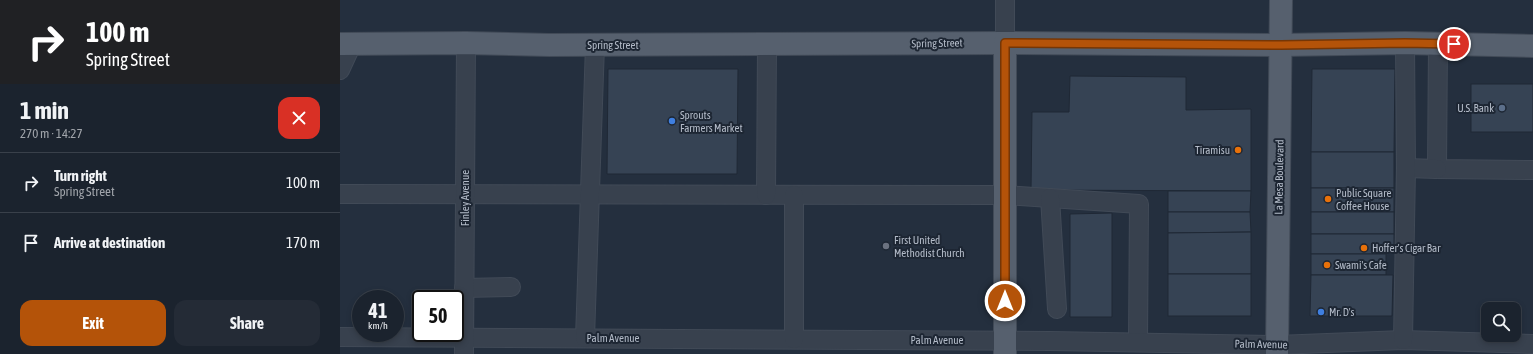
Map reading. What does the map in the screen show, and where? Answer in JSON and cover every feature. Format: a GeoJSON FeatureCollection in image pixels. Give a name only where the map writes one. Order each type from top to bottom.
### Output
{"type":"FeatureCollection","features":[{"type":"Feature","properties":{"kind":"main road","name":"La Mesa Boulevard"},"geometry":{"type":"LineString","coordinates":[[1277,349],[1281,0]]}},
{"type":"Feature","properties":{"kind":"main road","name":"Spring Street"},"geometry":{"type":"LineString","coordinates":[[346,44],[466,43],[595,45],[1005,43],[1281,45],[1405,43],[1533,46]]}},
{"type":"Feature","properties":{"kind":"main road"},"geometry":{"type":"LineString","coordinates":[[1005,43],[1005,347]]}},
{"type":"Feature","properties":{"kind":"street"},"geometry":{"type":"LineString","coordinates":[[1005,0],[1005,43]]}},
{"type":"Feature","properties":{"kind":"street","name":"Finley Avenue"},"geometry":{"type":"LineString","coordinates":[[464,346],[466,43]]}},
{"type":"Feature","properties":{"kind":"street"},"geometry":{"type":"LineString","coordinates":[[1403,340],[1406,168],[1405,43]]}},
{"type":"Feature","properties":{"kind":"street"},"geometry":{"type":"LineString","coordinates":[[340,70],[346,44]]}},
{"type":"Feature","properties":{"kind":"street"},"geometry":{"type":"LineString","coordinates":[[766,195],[767,44]]}},
{"type":"Feature","properties":{"kind":"street"},"geometry":{"type":"LineString","coordinates":[[1437,169],[1438,44]]}},
{"type":"Feature","properties":{"kind":"street"},"geometry":{"type":"LineString","coordinates":[[585,338],[595,45]]}},
{"type":"Feature","properties":{"kind":"street"},"geometry":{"type":"LineString","coordinates":[[1406,168],[1533,170]]}},
{"type":"Feature","properties":{"kind":"street"},"geometry":{"type":"LineString","coordinates":[[340,194],[1005,195],[1140,204],[1138,342]]}},
{"type":"Feature","properties":{"kind":"street"},"geometry":{"type":"LineString","coordinates":[[794,195],[794,339]]}},
{"type":"Feature","properties":{"kind":"street"},"geometry":{"type":"LineString","coordinates":[[1050,198],[1057,310]]}},
{"type":"Feature","properties":{"kind":"street"},"geometry":{"type":"LineString","coordinates":[[464,288],[511,287]]}},
{"type":"Feature","properties":{"kind":"street","name":"Palm Avenue"},"geometry":{"type":"LineString","coordinates":[[340,337],[464,346],[585,338],[794,339],[1005,347],[1094,348],[1138,342],[1156,348],[1277,349],[1403,340],[1533,344]]}},
{"type":"Feature","properties":{"kind":"building","name":"Sprouts Farmers Market"},"geometry":{"type":"Polygon","coordinates":[[[608,69],[738,69],[737,174],[607,174],[608,69]]]}},
{"type":"Feature","properties":{"kind":"building"},"geometry":{"type":"Polygon","coordinates":[[[1312,69],[1395,69],[1394,152],[1311,152],[1312,69]]]}},
{"type":"Feature","properties":{"kind":"building"},"geometry":{"type":"Polygon","coordinates":[[[1070,76],[1186,77],[1186,110],[1251,109],[1251,191],[1031,190],[1032,112],[1069,112],[1070,76]]]}},
{"type":"Feature","properties":{"kind":"building","name":"U.S. Bank"},"geometry":{"type":"Polygon","coordinates":[[[1471,84],[1533,84],[1533,132],[1471,132],[1471,84]]]}},
{"type":"Feature","properties":{"kind":"building"},"geometry":{"type":"Polygon","coordinates":[[[1311,152],[1394,152],[1394,188],[1311,188],[1311,152]]]}},
{"type":"Feature","properties":{"kind":"building"},"geometry":{"type":"Polygon","coordinates":[[[1311,188],[1394,188],[1394,212],[1311,212],[1311,188]]]}},
{"type":"Feature","properties":{"kind":"building"},"geometry":{"type":"Polygon","coordinates":[[[1168,191],[1251,191],[1250,212],[1168,212],[1168,191]]]}},
{"type":"Feature","properties":{"kind":"building"},"geometry":{"type":"Polygon","coordinates":[[[1168,212],[1250,212],[1251,232],[1168,233],[1168,212]]]}},
{"type":"Feature","properties":{"kind":"building"},"geometry":{"type":"Polygon","coordinates":[[[1311,212],[1394,212],[1394,234],[1311,234],[1311,212]]]}},
{"type":"Feature","properties":{"kind":"building"},"geometry":{"type":"Polygon","coordinates":[[[1112,213],[1112,317],[1070,317],[1070,214],[1112,213]]]}},
{"type":"Feature","properties":{"kind":"building"},"geometry":{"type":"Polygon","coordinates":[[[1251,232],[1251,274],[1168,274],[1168,233],[1251,232]]]}},
{"type":"Feature","properties":{"kind":"building"},"geometry":{"type":"Polygon","coordinates":[[[1311,234],[1394,234],[1394,245],[1386,245],[1386,254],[1311,254],[1311,234]]]}},
{"type":"Feature","properties":{"kind":"building"},"geometry":{"type":"Polygon","coordinates":[[[1311,254],[1386,254],[1386,275],[1311,275],[1311,254]]]}},
{"type":"Feature","properties":{"kind":"building"},"geometry":{"type":"Polygon","coordinates":[[[1168,274],[1251,274],[1251,316],[1168,316],[1168,274]]]}},
{"type":"Feature","properties":{"kind":"building"},"geometry":{"type":"Polygon","coordinates":[[[1311,275],[1393,275],[1392,316],[1310,316],[1311,275]]]}},
{"type":"Feature","properties":{"kind":"place","name":"U.S. Bank"},"geometry":{"type":"Point","coordinates":[1502,108]}},
{"type":"Feature","properties":{"kind":"place","name":"Sprouts Farmers Market"},"geometry":{"type":"Point","coordinates":[672,121]}},
{"type":"Feature","properties":{"kind":"place","name":"Tiramisu"},"geometry":{"type":"Point","coordinates":[1238,150]}},
{"type":"Feature","properties":{"kind":"place","name":"Public Square Coffee House"},"geometry":{"type":"Point","coordinates":[1328,199]}},
{"type":"Feature","properties":{"kind":"place","name":"First United Methodist Church"},"geometry":{"type":"Point","coordinates":[886,246]}},
{"type":"Feature","properties":{"kind":"place","name":"Hoffer's Cigar Bar"},"geometry":{"type":"Point","coordinates":[1364,248]}},
{"type":"Feature","properties":{"kind":"place","name":"Swami's Cafe"},"geometry":{"type":"Point","coordinates":[1327,265]}},
{"type":"Feature","properties":{"kind":"place","name":"Mr. D's"},"geometry":{"type":"Point","coordinates":[1321,312]}},
{"type":"Feature","properties":{"kind":"route"},"geometry":{"type":"LineString","coordinates":[[1005,301],[1005,43],[1281,45],[1405,43],[1454,44]]}}]}
